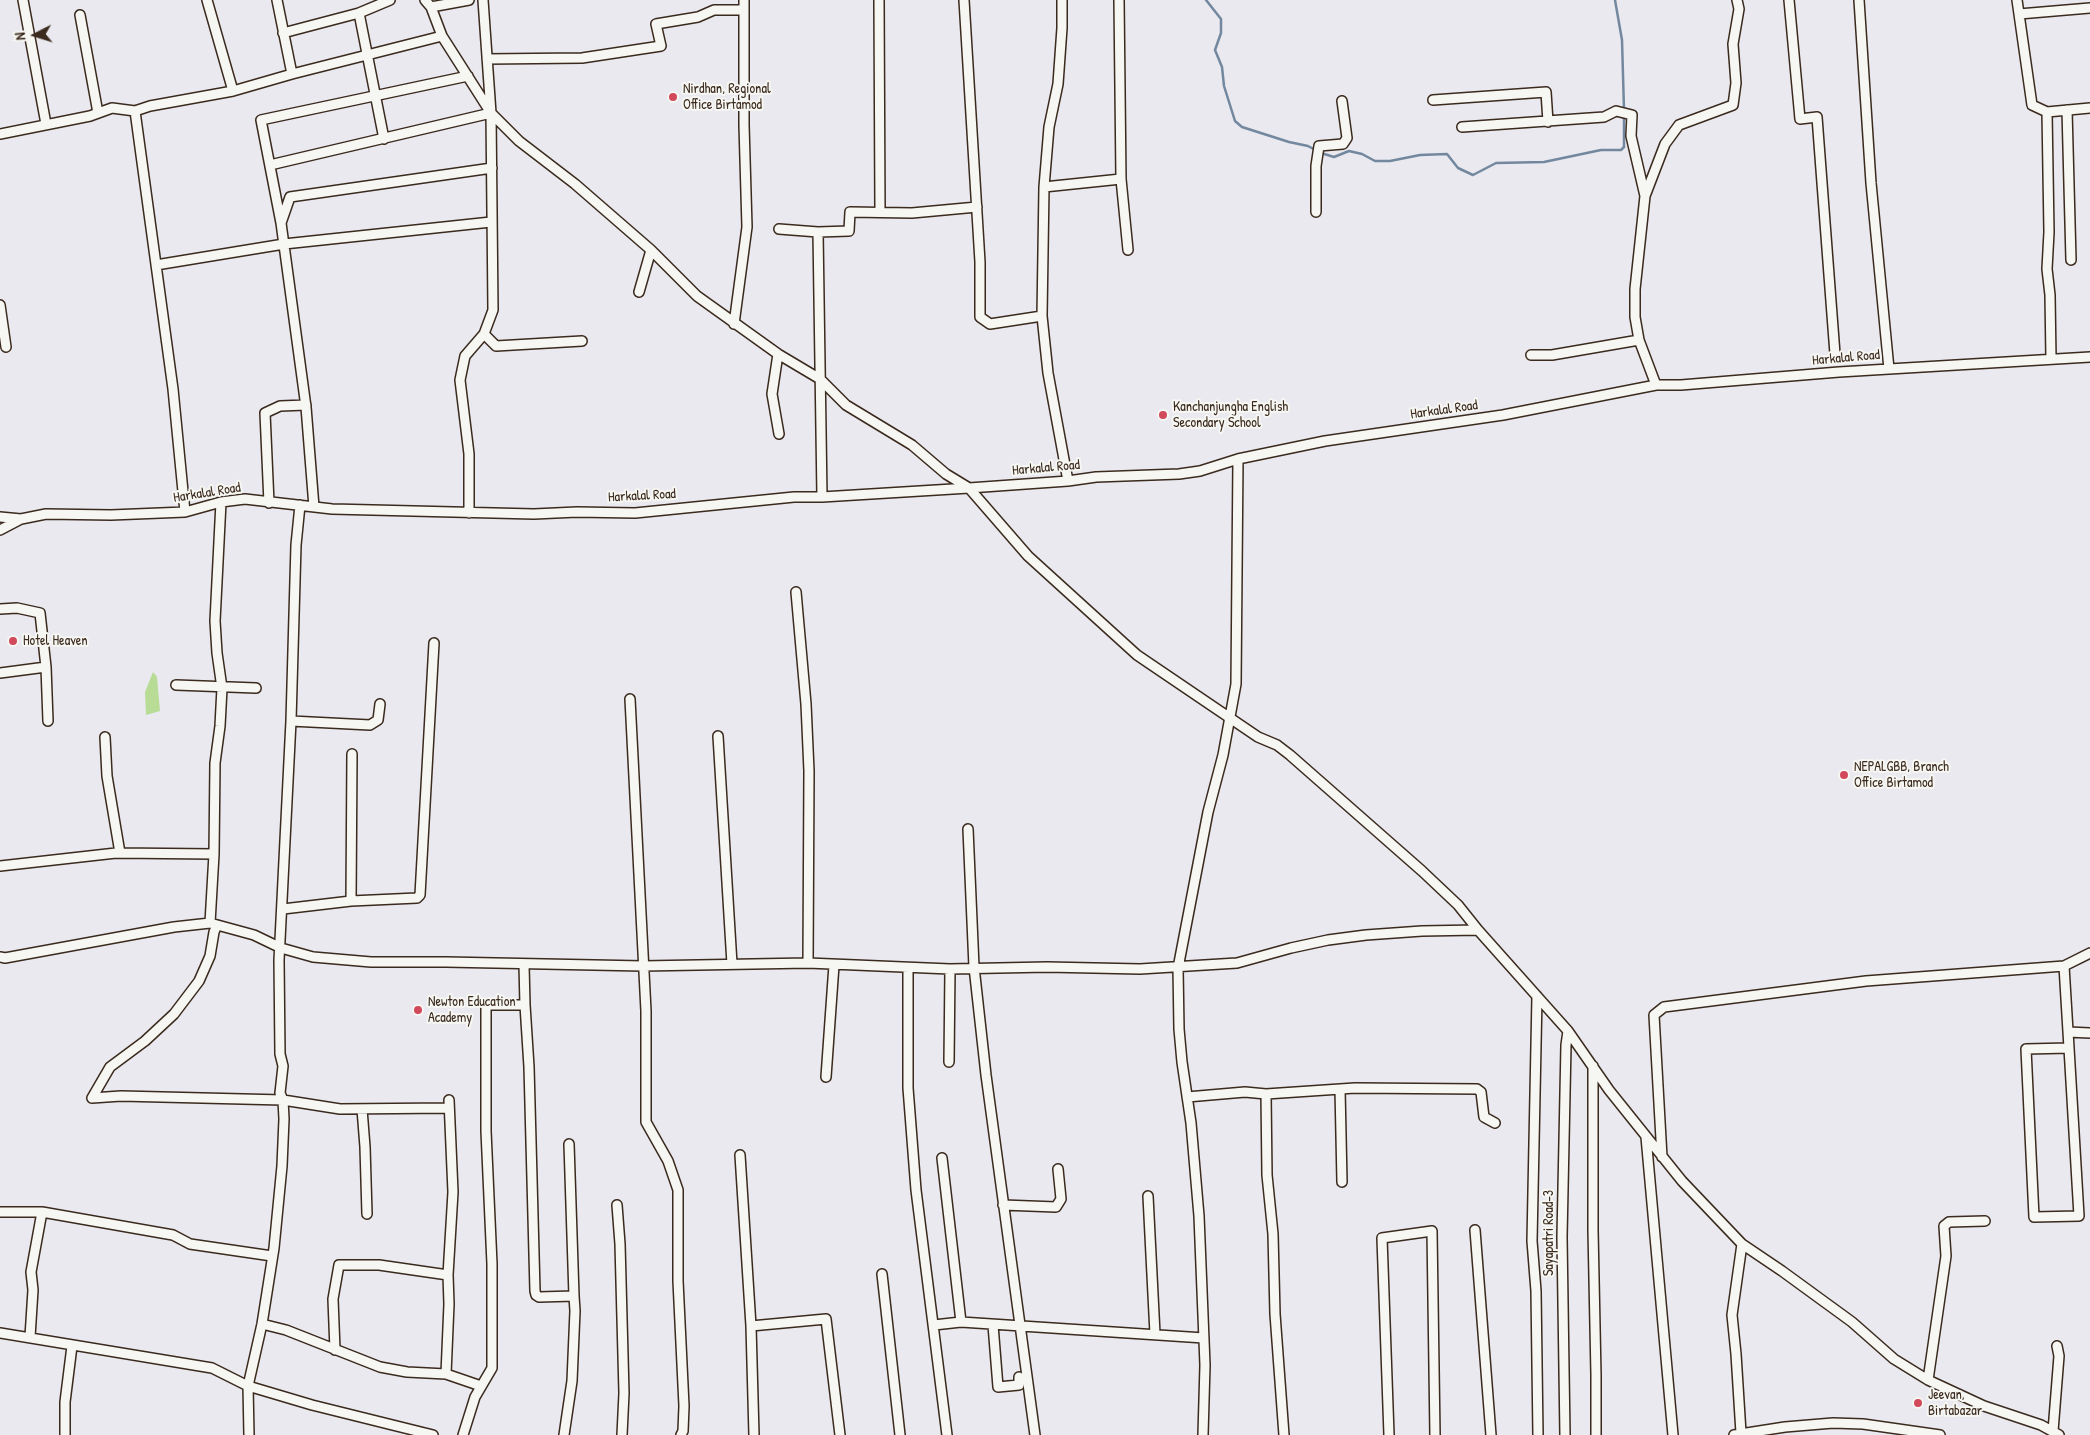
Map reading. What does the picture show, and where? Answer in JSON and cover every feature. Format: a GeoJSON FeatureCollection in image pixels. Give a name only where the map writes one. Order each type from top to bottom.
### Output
{"type":"FeatureCollection","features":[{"type":"Feature","properties":{"kind":"street"},"geometry":{"type":"LineString","coordinates":[[23,0],[46,124]]}},
{"type":"Feature","properties":{"kind":"street"},"geometry":{"type":"LineString","coordinates":[[207,0],[233,91]]}},
{"type":"Feature","properties":{"kind":"street"},"geometry":{"type":"LineString","coordinates":[[277,0],[292,74]]}},
{"type":"Feature","properties":{"kind":"street"},"geometry":{"type":"LineString","coordinates":[[283,33],[359,13],[390,0]]}},
{"type":"Feature","properties":{"kind":"street"},"geometry":{"type":"LineString","coordinates":[[469,0],[428,4],[442,36],[491,113],[519,141],[575,184],[651,250],[697,296],[778,354],[820,379],[846,405],[912,445],[946,474],[969,488],[1028,556],[1134,652],[1258,737],[1277,745],[1422,871],[1458,905],[1538,996],[1568,1032],[1608,1090],[1662,1157],[1682,1181],[1742,1244],[1852,1322],[1894,1359],[1928,1380],[1984,1406],[2056,1433],[2059,1356],[2057,1346]]}},
{"type":"Feature","properties":{"kind":"street"},"geometry":{"type":"LineString","coordinates":[[469,513],[468,454],[460,380],[465,356],[484,334],[493,310],[491,113],[483,0]]}},
{"type":"Feature","properties":{"kind":"street"},"geometry":{"type":"LineString","coordinates":[[734,324],[747,227],[744,125],[744,0]]}},
{"type":"Feature","properties":{"kind":"street"},"geometry":{"type":"LineString","coordinates":[[879,0],[880,212]]}},
{"type":"Feature","properties":{"kind":"street"},"geometry":{"type":"LineString","coordinates":[[964,0],[980,262],[980,317],[990,324],[1042,316]]}},
{"type":"Feature","properties":{"kind":"street"},"geometry":{"type":"LineString","coordinates":[[1062,0],[1058,84],[1049,127],[1044,187],[1042,316],[1048,373],[1068,481]]}},
{"type":"Feature","properties":{"kind":"street"},"geometry":{"type":"LineString","coordinates":[[1119,0],[1121,179],[1128,250]]}},
{"type":"Feature","properties":{"kind":"street"},"geometry":{"type":"LineString","coordinates":[[1656,385],[1639,340],[1635,317],[1635,289],[1645,196],[1664,144],[1679,125],[1733,105],[1736,82],[1733,44],[1739,9],[1737,0]]}},
{"type":"Feature","properties":{"kind":"street"},"geometry":{"type":"LineString","coordinates":[[1789,0],[1800,119],[1818,117],[1835,354]]}},
{"type":"Feature","properties":{"kind":"street"},"geometry":{"type":"LineString","coordinates":[[1859,0],[1871,183],[1889,369]]}},
{"type":"Feature","properties":{"kind":"street"},"geometry":{"type":"LineString","coordinates":[[2017,0],[2032,105],[2046,112],[2090,108]]}},
{"type":"Feature","properties":{"kind":"street"},"geometry":{"type":"LineString","coordinates":[[2019,14],[2090,8]]}},
{"type":"Feature","properties":{"kind":"street"},"geometry":{"type":"LineString","coordinates":[[487,59],[582,58],[661,46],[656,24],[698,17],[714,10],[739,10]]}},
{"type":"Feature","properties":{"kind":"street"},"geometry":{"type":"LineString","coordinates":[[359,13],[384,139]]}},
{"type":"Feature","properties":{"kind":"street"},"geometry":{"type":"LineString","coordinates":[[80,15],[98,113]]}},
{"type":"Feature","properties":{"kind":"street"},"geometry":{"type":"LineString","coordinates":[[0,134],[98,113],[112,108],[135,111],[150,106],[233,91],[442,36]]}},
{"type":"Feature","properties":{"kind":"street"},"geometry":{"type":"LineString","coordinates":[[314,507],[306,405],[284,244],[261,120],[468,76]]}},
{"type":"Feature","properties":{"kind":"street"},"geometry":{"type":"LineString","coordinates":[[1433,100],[1546,92],[1548,122]]}},
{"type":"Feature","properties":{"kind":"street"},"geometry":{"type":"LineString","coordinates":[[1316,212],[1316,166],[1319,146],[1343,144],[1347,138],[1342,101]]}},
{"type":"Feature","properties":{"kind":"street"},"geometry":{"type":"LineString","coordinates":[[2068,110],[2071,260]]}},
{"type":"Feature","properties":{"kind":"street"},"geometry":{"type":"LineString","coordinates":[[135,111],[173,389],[185,512]]}},
{"type":"Feature","properties":{"kind":"street"},"geometry":{"type":"LineString","coordinates":[[1462,127],[1604,117],[1616,111],[1632,115],[1631,136],[1645,196]]}},
{"type":"Feature","properties":{"kind":"street"},"geometry":{"type":"LineString","coordinates":[[2046,112],[2049,232],[2047,269],[2050,295],[2051,359]]}},
{"type":"Feature","properties":{"kind":"street"},"geometry":{"type":"LineString","coordinates":[[270,165],[491,113]]}},
{"type":"Feature","properties":{"kind":"street"},"geometry":{"type":"LineString","coordinates":[[281,223],[290,197],[492,168]]}},
{"type":"Feature","properties":{"kind":"street"},"geometry":{"type":"LineString","coordinates":[[1044,187],[1121,179]]}},
{"type":"Feature","properties":{"kind":"street"},"geometry":{"type":"LineString","coordinates":[[779,230],[849,231],[850,212],[912,213],[977,207]]}},
{"type":"Feature","properties":{"kind":"street"},"geometry":{"type":"LineString","coordinates":[[156,265],[284,244],[491,222]]}},
{"type":"Feature","properties":{"kind":"street"},"geometry":{"type":"LineString","coordinates":[[818,232],[822,497]]}},
{"type":"Feature","properties":{"kind":"street"},"geometry":{"type":"LineString","coordinates":[[639,292],[651,250]]}},
{"type":"Feature","properties":{"kind":"street"},"geometry":{"type":"LineString","coordinates":[[0,305],[6,347]]}},
{"type":"Feature","properties":{"kind":"street"},"geometry":{"type":"LineString","coordinates":[[484,334],[496,346],[582,341]]}},
{"type":"Feature","properties":{"kind":"street"},"geometry":{"type":"LineString","coordinates":[[1531,355],[1552,355],[1639,340]]}},
{"type":"Feature","properties":{"kind":"street"},"geometry":{"type":"LineString","coordinates":[[778,354],[772,394],[778,434]]}},
{"type":"Feature","properties":{"kind":"street","name":"Harkalal Road"},"geometry":{"type":"LineString","coordinates":[[0,530],[21,519],[46,514],[110,515],[185,512],[221,502],[246,499],[314,507],[469,513],[635,513],[794,497],[969,488],[1068,481],[1096,477],[1179,474],[1200,471],[1238,459],[1326,441],[1503,415],[1656,385],[1681,385],[1889,369],[2090,357]]}},
{"type":"Feature","properties":{"kind":"street"},"geometry":{"type":"LineString","coordinates":[[269,503],[265,413],[280,406],[306,405]]}},
{"type":"Feature","properties":{"kind":"street"},"geometry":{"type":"LineString","coordinates":[[1203,1435],[1204,1338],[1197,1177],[1179,1029],[1178,968],[1208,812],[1223,755],[1236,684],[1238,459]]}},
{"type":"Feature","properties":{"kind":"street"},"geometry":{"type":"LineString","coordinates":[[221,502],[216,620],[217,654],[222,688],[214,794],[214,932],[210,956],[199,982],[174,1014],[145,1041],[110,1067],[92,1098],[121,1096],[283,1100],[340,1109],[449,1104],[453,1192],[448,1275],[449,1304],[446,1374]]}},
{"type":"Feature","properties":{"kind":"street"},"geometry":{"type":"LineString","coordinates":[[249,1435],[248,1386],[262,1324],[282,1166],[283,1100],[280,1093],[283,1066],[280,1054],[279,960],[291,721],[296,545],[300,505]]}},
{"type":"Feature","properties":{"kind":"street"},"geometry":{"type":"LineString","coordinates":[[0,516],[21,519]]}},
{"type":"Feature","properties":{"kind":"street"},"geometry":{"type":"LineString","coordinates":[[796,592],[806,704],[809,771],[808,963]]}},
{"type":"Feature","properties":{"kind":"street"},"geometry":{"type":"LineString","coordinates":[[0,609],[18,608],[40,613],[46,667],[48,721]]}},
{"type":"Feature","properties":{"kind":"street"},"geometry":{"type":"LineString","coordinates":[[283,910],[350,901],[417,898],[420,894],[434,643]]}},
{"type":"Feature","properties":{"kind":"street"},"geometry":{"type":"LineString","coordinates":[[0,673],[46,667]]}},
{"type":"Feature","properties":{"kind":"street"},"geometry":{"type":"LineString","coordinates":[[176,685],[256,688]]}},
{"type":"Feature","properties":{"kind":"street"},"geometry":{"type":"LineString","coordinates":[[630,700],[646,1011],[646,1122],[668,1161],[678,1190],[679,1339],[684,1406],[683,1431],[680,1435]]}},
{"type":"Feature","properties":{"kind":"street"},"geometry":{"type":"LineString","coordinates":[[291,721],[376,723],[379,718],[380,704]]}},
{"type":"Feature","properties":{"kind":"street"},"geometry":{"type":"LineString","coordinates":[[718,736],[732,964]]}},
{"type":"Feature","properties":{"kind":"street"},"geometry":{"type":"LineString","coordinates":[[105,737],[107,776],[120,854]]}},
{"type":"Feature","properties":{"kind":"street"},"geometry":{"type":"LineString","coordinates":[[350,901],[352,754]]}},
{"type":"Feature","properties":{"kind":"street"},"geometry":{"type":"LineString","coordinates":[[968,829],[974,967],[1003,1205],[1035,1435]]}},
{"type":"Feature","properties":{"kind":"street"},"geometry":{"type":"LineString","coordinates":[[0,866],[120,854],[214,854]]}},
{"type":"Feature","properties":{"kind":"street"},"geometry":{"type":"LineString","coordinates":[[0,957],[174,927],[213,924],[254,935],[281,948],[313,957],[371,962],[524,965],[553,963],[643,966],[808,963],[950,969],[974,967],[1140,969],[1237,963],[1291,948],[1328,940],[1366,935],[1478,930]]}},
{"type":"Feature","properties":{"kind":"street"},"geometry":{"type":"LineString","coordinates":[[1662,1157],[1654,1015],[1664,1007],[1866,980],[2064,966],[2090,953]]}},
{"type":"Feature","properties":{"kind":"street"},"geometry":{"type":"LineString","coordinates":[[524,965],[529,1067],[535,1291],[539,1297],[574,1296]]}},
{"type":"Feature","properties":{"kind":"street"},"geometry":{"type":"LineString","coordinates":[[826,1077],[834,965]]}},
{"type":"Feature","properties":{"kind":"street"},"geometry":{"type":"LineString","coordinates":[[2064,966],[2069,1048],[2079,1216],[2034,1217],[2026,1048],[2069,1048]]}},
{"type":"Feature","properties":{"kind":"street"},"geometry":{"type":"LineString","coordinates":[[908,968],[908,1088],[916,1190],[947,1435]]}},
{"type":"Feature","properties":{"kind":"street"},"geometry":{"type":"LineString","coordinates":[[949,1062],[950,969]]}},
{"type":"Feature","properties":{"kind":"street"},"geometry":{"type":"LineString","coordinates":[[1538,996],[1532,1241],[1536,1291],[1538,1435]]}},
{"type":"Feature","properties":{"kind":"street"},"geometry":{"type":"LineString","coordinates":[[463,1435],[475,1397],[492,1368],[492,1264],[486,1163],[486,1005],[525,1005]]}},
{"type":"Feature","properties":{"kind":"street","name":"Sayapatri Road-3"},"geometry":{"type":"LineString","coordinates":[[1565,1435],[1562,1237],[1566,1045],[1568,1032]]}},
{"type":"Feature","properties":{"kind":"street"},"geometry":{"type":"LineString","coordinates":[[2068,1032],[2090,1032]]}},
{"type":"Feature","properties":{"kind":"street"},"geometry":{"type":"LineString","coordinates":[[1593,1066],[1592,1220],[1596,1347],[1596,1435]]}},
{"type":"Feature","properties":{"kind":"street"},"geometry":{"type":"LineString","coordinates":[[1187,1097],[1245,1092],[1266,1094],[1340,1090],[1477,1089],[1481,1092],[1482,1113],[1484,1117],[1495,1123]]}},
{"type":"Feature","properties":{"kind":"street"},"geometry":{"type":"LineString","coordinates":[[1340,1090],[1342,1182]]}},
{"type":"Feature","properties":{"kind":"street"},"geometry":{"type":"LineString","coordinates":[[1266,1094],[1267,1175],[1273,1234],[1275,1314],[1284,1435]]}},
{"type":"Feature","properties":{"kind":"street"},"geometry":{"type":"LineString","coordinates":[[362,1109],[367,1214]]}},
{"type":"Feature","properties":{"kind":"street"},"geometry":{"type":"LineString","coordinates":[[1646,1137],[1672,1435]]}},
{"type":"Feature","properties":{"kind":"street"},"geometry":{"type":"LineString","coordinates":[[564,1435],[572,1382],[575,1311],[570,1144]]}},
{"type":"Feature","properties":{"kind":"street"},"geometry":{"type":"LineString","coordinates":[[740,1155],[751,1326],[754,1435]]}},
{"type":"Feature","properties":{"kind":"street"},"geometry":{"type":"LineString","coordinates":[[942,1158],[962,1322]]}},
{"type":"Feature","properties":{"kind":"street"},"geometry":{"type":"LineString","coordinates":[[1003,1205],[1056,1207],[1061,1199],[1058,1168]]}},
{"type":"Feature","properties":{"kind":"street"},"geometry":{"type":"LineString","coordinates":[[1148,1196],[1155,1334]]}},
{"type":"Feature","properties":{"kind":"street"},"geometry":{"type":"LineString","coordinates":[[617,1205],[620,1244],[624,1393],[622,1435]]}},
{"type":"Feature","properties":{"kind":"street"},"geometry":{"type":"LineString","coordinates":[[0,1212],[42,1212],[173,1235],[190,1244],[272,1256]]}},
{"type":"Feature","properties":{"kind":"street"},"geometry":{"type":"LineString","coordinates":[[30,1337],[33,1290],[31,1272],[42,1212]]}},
{"type":"Feature","properties":{"kind":"street"},"geometry":{"type":"LineString","coordinates":[[1928,1380],[1946,1256],[1944,1226],[1949,1222],[1986,1221]]}},
{"type":"Feature","properties":{"kind":"street"},"geometry":{"type":"LineString","coordinates":[[1475,1230],[1491,1435]]}},
{"type":"Feature","properties":{"kind":"street"},"geometry":{"type":"LineString","coordinates":[[1388,1435],[1382,1238],[1432,1231],[1435,1435]]}},
{"type":"Feature","properties":{"kind":"street"},"geometry":{"type":"LineString","coordinates":[[1742,1244],[1732,1315],[1736,1354],[1737,1434],[1833,1423],[1863,1424],[1940,1435]]}},
{"type":"Feature","properties":{"kind":"street"},"geometry":{"type":"LineString","coordinates":[[335,1350],[333,1299],[339,1264],[379,1265],[448,1275]]}},
{"type":"Feature","properties":{"kind":"street"},"geometry":{"type":"LineString","coordinates":[[882,1274],[900,1435]]}},
{"type":"Feature","properties":{"kind":"street"},"geometry":{"type":"LineString","coordinates":[[751,1326],[826,1320],[840,1435]]}},
{"type":"Feature","properties":{"kind":"street"},"geometry":{"type":"LineString","coordinates":[[934,1325],[962,1322],[1204,1338]]}},
{"type":"Feature","properties":{"kind":"street"},"geometry":{"type":"LineString","coordinates":[[262,1324],[286,1330],[380,1367],[407,1372],[446,1374],[481,1386]]}},
{"type":"Feature","properties":{"kind":"street"},"geometry":{"type":"LineString","coordinates":[[993,1325],[998,1387],[1019,1385],[1018,1377]]}},
{"type":"Feature","properties":{"kind":"street"},"geometry":{"type":"LineString","coordinates":[[0,1333],[212,1368],[248,1386],[312,1405],[434,1435]]}},
{"type":"Feature","properties":{"kind":"street"},"geometry":{"type":"LineString","coordinates":[[65,1435],[65,1402],[72,1346]]}},
{"type":"Feature","properties":{"kind":"green space"},"geometry":{"type":"Polygon","coordinates":[[[153,672],[157,677],[160,711],[146,715],[145,692],[153,672]]]}},
{"type":"Feature","properties":{"kind":"waterway"},"geometry":{"type":"LineString","coordinates":[[1206,0],[1221,19],[1221,33],[1215,50],[1222,67],[1224,86],[1235,121],[1242,127],[1308,146],[1334,157],[1349,151],[1362,154],[1375,161],[1390,161],[1420,155],[1447,154],[1458,168],[1473,175],[1496,163],[1544,162],[1601,150],[1621,150],[1624,147],[1624,115]]}},
{"type":"Feature","properties":{"kind":"waterway"},"geometry":{"type":"LineString","coordinates":[[1615,0],[1622,40],[1624,110]]}},
{"type":"Feature","properties":{"kind":"place","name":"Nirdhan, Regional Office Birtamod"},"geometry":{"type":"Point","coordinates":[673,97]}},
{"type":"Feature","properties":{"kind":"place","name":"Kanchanjungha English Secondary School"},"geometry":{"type":"Point","coordinates":[1163,415]}},
{"type":"Feature","properties":{"kind":"place","name":"Hotel Heaven"},"geometry":{"type":"Point","coordinates":[13,641]}},
{"type":"Feature","properties":{"kind":"place","name":"NEPALGBB, Branch Office Birtamod"},"geometry":{"type":"Point","coordinates":[1844,775]}},
{"type":"Feature","properties":{"kind":"place","name":"Newton Education Academy"},"geometry":{"type":"Point","coordinates":[418,1010]}},
{"type":"Feature","properties":{"kind":"place","name":"Jeevan, Birtabazar"},"geometry":{"type":"Point","coordinates":[1918,1403]}}]}
